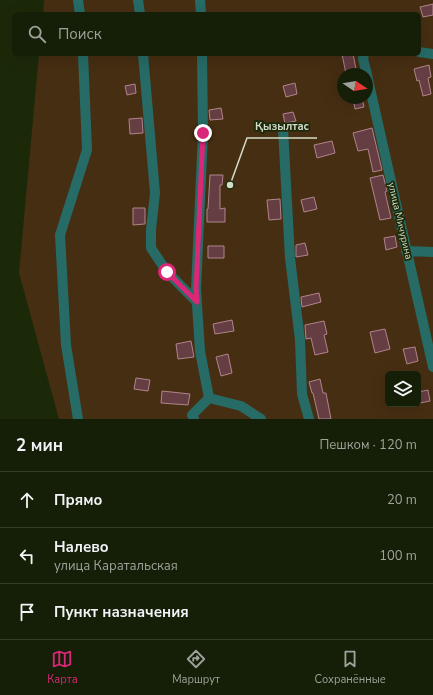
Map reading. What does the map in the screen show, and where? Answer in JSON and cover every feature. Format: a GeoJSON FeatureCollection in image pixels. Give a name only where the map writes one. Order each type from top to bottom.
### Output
{"type":"FeatureCollection","features":[{"type":"Feature","properties":{"kind":"street"},"geometry":{"type":"LineString","coordinates":[[78,0],[80,12]]}},
{"type":"Feature","properties":{"kind":"street"},"geometry":{"type":"LineString","coordinates":[[138,0],[140,12]]}},
{"type":"Feature","properties":{"kind":"street"},"geometry":{"type":"LineString","coordinates":[[200,0],[201,12]]}},
{"type":"Feature","properties":{"kind":"street"},"geometry":{"type":"LineString","coordinates":[[421,52],[433,54]]}},
{"type":"Feature","properties":{"kind":"street"},"geometry":{"type":"LineString","coordinates":[[78,419],[66,345],[60,235],[87,150],[83,56]]}},
{"type":"Feature","properties":{"kind":"street"},"geometry":{"type":"LineString","coordinates":[[143,56],[155,194],[151,230],[151,248],[167,272],[197,302]]}},
{"type":"Feature","properties":{"kind":"street"},"geometry":{"type":"LineString","coordinates":[[202,56],[203,133],[196,289],[200,351],[209,398]]}},
{"type":"Feature","properties":{"kind":"street","name":"улица Мичурина"},"geometry":{"type":"LineString","coordinates":[[364,56],[365,68]]}},
{"type":"Feature","properties":{"kind":"street","name":"улица Мичурина"},"geometry":{"type":"LineString","coordinates":[[373,102],[433,368]]}},
{"type":"Feature","properties":{"kind":"street"},"geometry":{"type":"LineString","coordinates":[[283,129],[290,258],[300,340],[302,394],[309,419]]}},
{"type":"Feature","properties":{"kind":"street"},"geometry":{"type":"LineString","coordinates":[[406,251],[433,252]]}},
{"type":"Feature","properties":{"kind":"street"},"geometry":{"type":"LineString","coordinates":[[193,417],[209,398]]}},
{"type":"Feature","properties":{"kind":"street"},"geometry":{"type":"LineString","coordinates":[[209,398],[241,406],[261,419]]}},
{"type":"Feature","properties":{"kind":"shaded area"},"geometry":{"type":"Polygon","coordinates":[[[44,0],[433,0],[433,419],[59,419],[19,273],[39,56],[421,56],[421,12],[43,12],[44,0]]]}},
{"type":"Feature","properties":{"kind":"building"},"geometry":{"type":"Polygon","coordinates":[[[433,4],[433,15],[423,17],[420,7],[433,4]]]}},
{"type":"Feature","properties":{"kind":"building"},"geometry":{"type":"Polygon","coordinates":[[[342,56],[353,56],[356,68],[345,68],[342,56]]]}},
{"type":"Feature","properties":{"kind":"building"},"geometry":{"type":"Polygon","coordinates":[[[429,65],[431,77],[428,78],[431,94],[423,96],[419,80],[417,81],[414,69],[429,65]]]}},
{"type":"Feature","properties":{"kind":"building"},"geometry":{"type":"Polygon","coordinates":[[[295,83],[297,94],[286,97],[283,86],[295,83]]]}},
{"type":"Feature","properties":{"kind":"building"},"geometry":{"type":"Polygon","coordinates":[[[135,84],[136,93],[127,95],[125,86],[135,84]]]}},
{"type":"Feature","properties":{"kind":"building"},"geometry":{"type":"Polygon","coordinates":[[[354,104],[363,104],[364,107],[355,109],[354,104]]]}},
{"type":"Feature","properties":{"kind":"building"},"geometry":{"type":"Polygon","coordinates":[[[221,108],[223,119],[210,120],[209,110],[221,108]]]}},
{"type":"Feature","properties":{"kind":"building"},"geometry":{"type":"Polygon","coordinates":[[[293,112],[296,121],[285,123],[283,114],[293,112]]]}},
{"type":"Feature","properties":{"kind":"building"},"geometry":{"type":"Polygon","coordinates":[[[142,118],[143,133],[130,134],[129,119],[142,118]]]}},
{"type":"Feature","properties":{"kind":"building"},"geometry":{"type":"Polygon","coordinates":[[[372,128],[382,170],[373,172],[368,149],[358,151],[353,133],[372,128]]]}},
{"type":"Feature","properties":{"kind":"building"},"geometry":{"type":"Polygon","coordinates":[[[332,141],[335,153],[317,158],[314,145],[332,141]]]}},
{"type":"Feature","properties":{"kind":"building"},"geometry":{"type":"Polygon","coordinates":[[[210,175],[223,175],[222,185],[220,185],[220,209],[225,208],[225,222],[207,222],[210,175]]]}},
{"type":"Feature","properties":{"kind":"building"},"geometry":{"type":"Polygon","coordinates":[[[383,175],[391,218],[380,220],[370,178],[383,175]]]}},
{"type":"Feature","properties":{"kind":"building"},"geometry":{"type":"Polygon","coordinates":[[[314,197],[317,209],[304,212],[301,200],[314,197]]]}},
{"type":"Feature","properties":{"kind":"building"},"geometry":{"type":"Polygon","coordinates":[[[280,199],[281,219],[269,220],[267,200],[280,199]]]}},
{"type":"Feature","properties":{"kind":"building"},"geometry":{"type":"Polygon","coordinates":[[[133,208],[145,208],[145,224],[133,225],[133,208]]]}},
{"type":"Feature","properties":{"kind":"building"},"geometry":{"type":"Polygon","coordinates":[[[395,236],[397,247],[386,250],[384,238],[395,236]]]}},
{"type":"Feature","properties":{"kind":"building"},"geometry":{"type":"Polygon","coordinates":[[[305,243],[308,255],[296,257],[296,245],[305,243]]]}},
{"type":"Feature","properties":{"kind":"building"},"geometry":{"type":"Polygon","coordinates":[[[208,246],[224,246],[224,258],[208,258],[208,246]]]}},
{"type":"Feature","properties":{"kind":"building"},"geometry":{"type":"Polygon","coordinates":[[[319,293],[321,302],[302,307],[301,297],[319,293]]]}},
{"type":"Feature","properties":{"kind":"building"},"geometry":{"type":"Polygon","coordinates":[[[232,320],[234,331],[215,334],[213,324],[232,320]]]}},
{"type":"Feature","properties":{"kind":"building"},"geometry":{"type":"Polygon","coordinates":[[[324,321],[327,334],[324,335],[328,352],[315,355],[311,338],[306,339],[305,325],[324,321]]]}},
{"type":"Feature","properties":{"kind":"building"},"geometry":{"type":"Polygon","coordinates":[[[385,329],[390,349],[375,353],[370,332],[385,329]]]}},
{"type":"Feature","properties":{"kind":"building"},"geometry":{"type":"Polygon","coordinates":[[[191,341],[194,357],[178,359],[176,344],[191,341]]]}},
{"type":"Feature","properties":{"kind":"building"},"geometry":{"type":"Polygon","coordinates":[[[415,347],[418,361],[407,364],[403,349],[415,347]]]}},
{"type":"Feature","properties":{"kind":"building"},"geometry":{"type":"Polygon","coordinates":[[[228,354],[232,373],[221,376],[216,357],[228,354]]]}},
{"type":"Feature","properties":{"kind":"building"},"geometry":{"type":"Polygon","coordinates":[[[136,378],[150,380],[148,391],[134,389],[136,378]]]}},
{"type":"Feature","properties":{"kind":"building"},"geometry":{"type":"Polygon","coordinates":[[[320,379],[323,393],[326,393],[331,419],[319,419],[309,382],[320,379]]]}},
{"type":"Feature","properties":{"kind":"building"},"geometry":{"type":"Polygon","coordinates":[[[428,390],[430,401],[421,403],[421,391],[428,390]]]}},
{"type":"Feature","properties":{"kind":"building"},"geometry":{"type":"Polygon","coordinates":[[[162,391],[190,394],[188,405],[161,403],[162,391]]]}},
{"type":"Feature","properties":{"kind":"place","name":"Қызылтас"},"geometry":{"type":"Point","coordinates":[230,185]}},
{"type":"Feature","properties":{"kind":"route"},"geometry":{"type":"LineString","coordinates":[[167,272],[197,302],[196,289],[203,133]]}}]}
